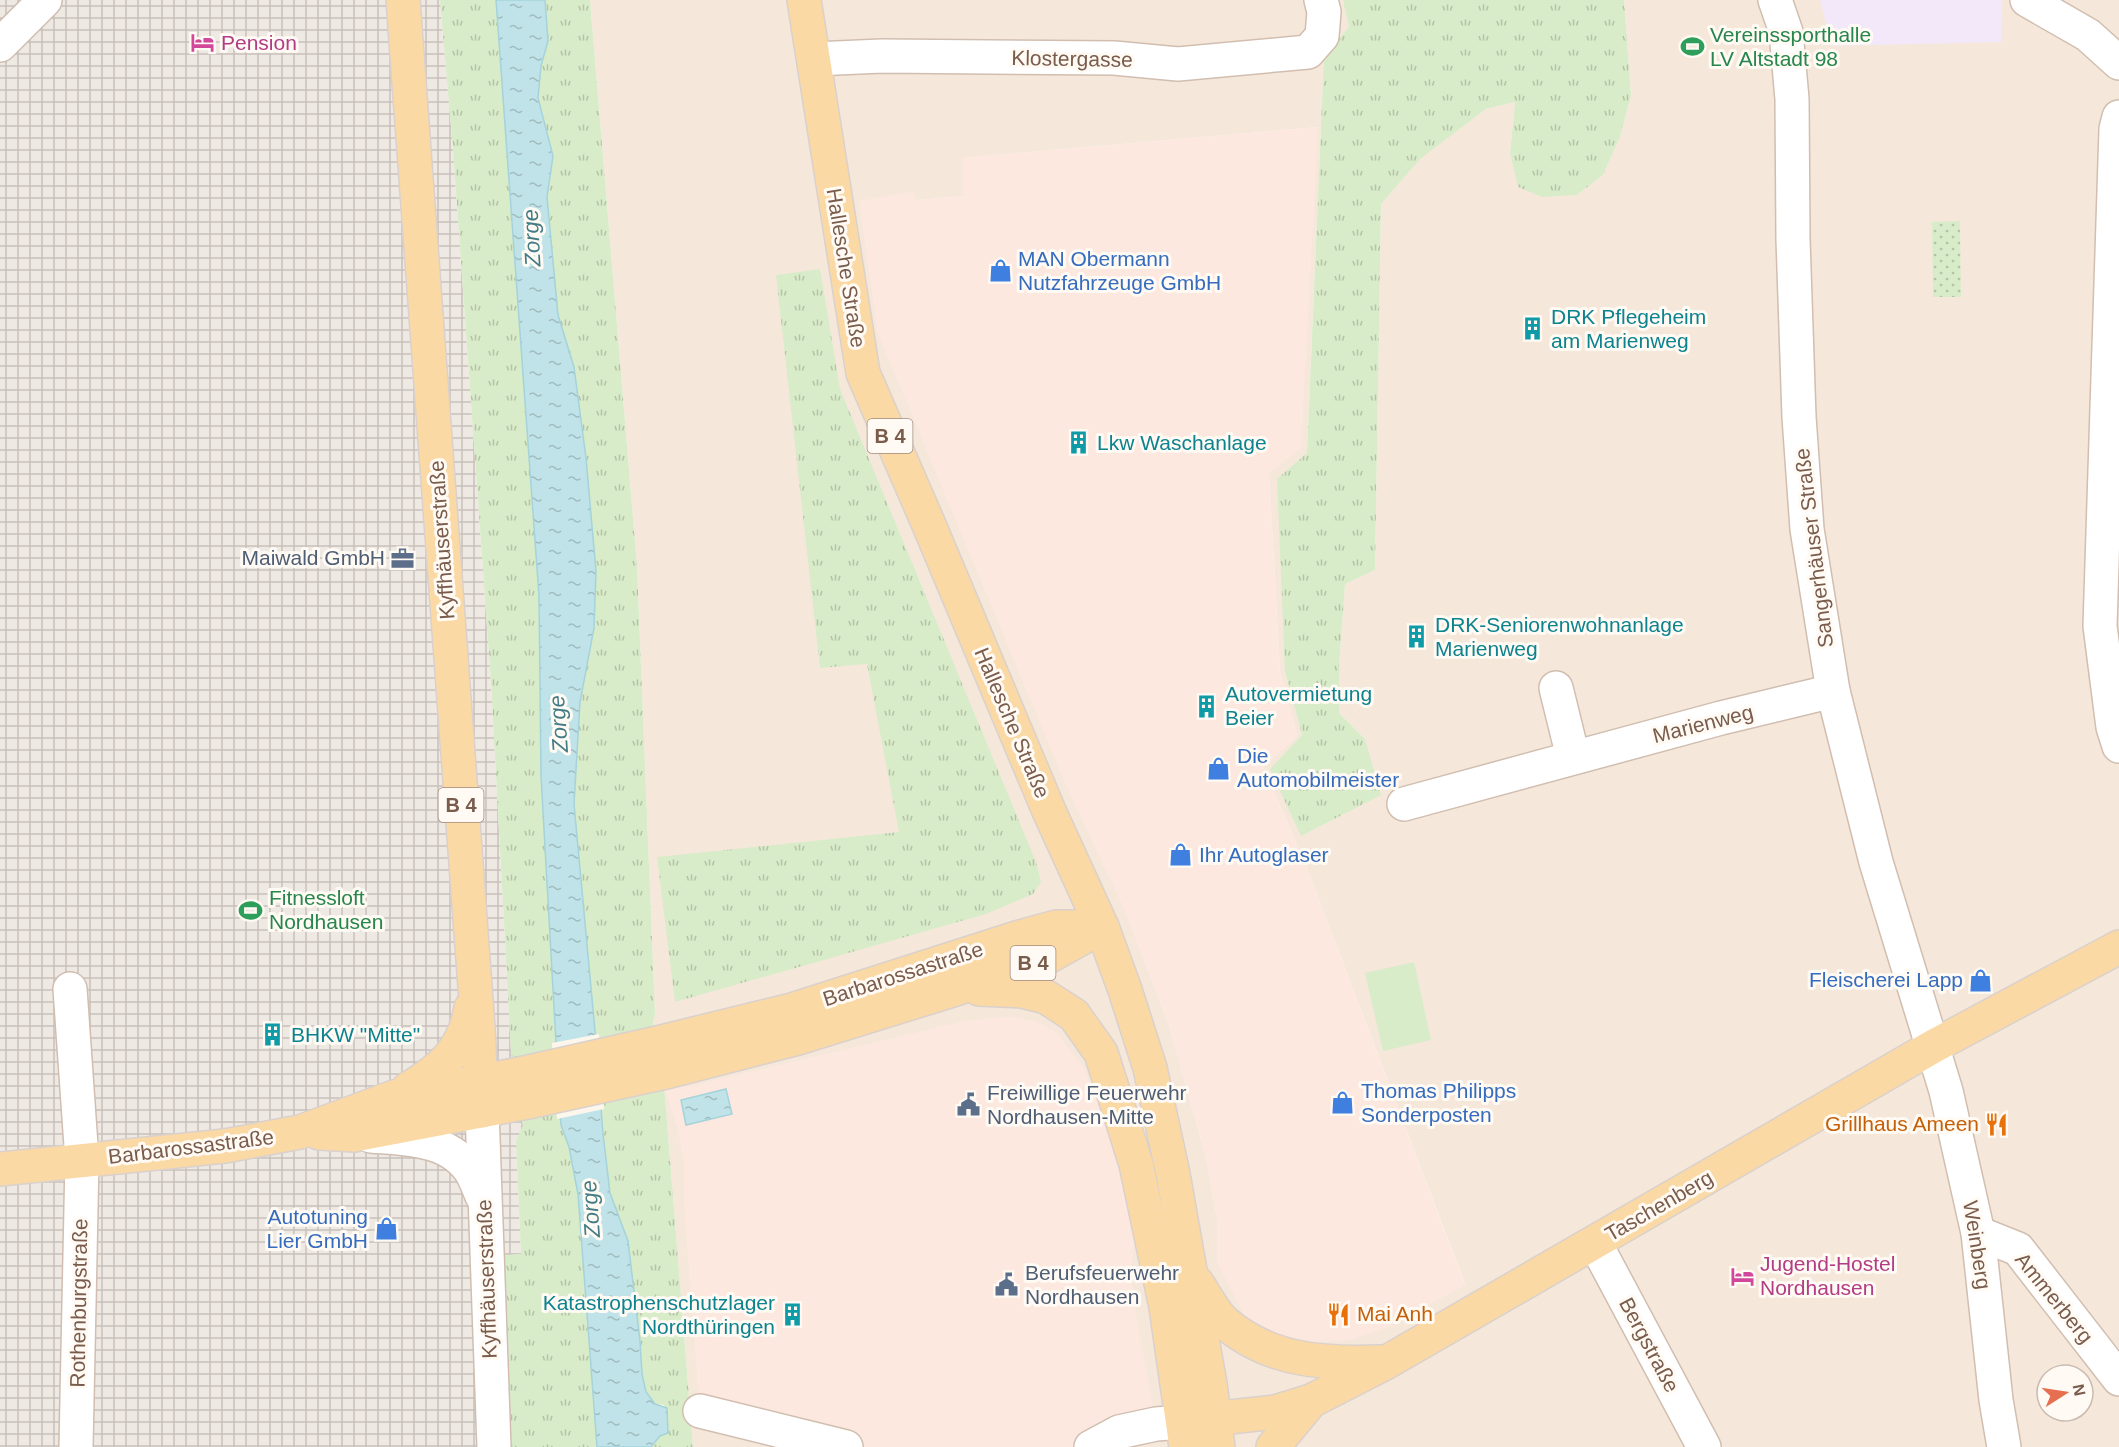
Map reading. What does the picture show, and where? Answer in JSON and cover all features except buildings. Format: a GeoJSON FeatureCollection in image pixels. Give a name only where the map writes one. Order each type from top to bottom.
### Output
{"type":"FeatureCollection","features":[{"type":"Feature","properties":{"kind":"main road","name":"Kyffhäuserstraße"},"geometry":{"type":"LineString","coordinates":[[403,0],[482,1095]]}},
{"type":"Feature","properties":{"kind":"main road","name":"Hallesche Straße"},"geometry":{"type":"LineString","coordinates":[[804,0],[863,373],[1049,810],[1102,927],[1150,1068],[1173,1174],[1191,1275],[1201,1434]]}},
{"type":"Feature","properties":{"kind":"main road","name":"Barbarossastraße"},"geometry":{"type":"LineString","coordinates":[[659,1058],[792,1010],[1020,937],[1056,927],[1102,927]]}},
{"type":"Feature","properties":{"kind":"main road","name":"Barbarossastraße"},"geometry":{"type":"LineString","coordinates":[[300,1132],[354,1135],[482,1095],[659,1058],[798,1038],[1044,959],[1102,927]]}},
{"type":"Feature","properties":{"kind":"main road","name":"Taschenberg"},"geometry":{"type":"LineString","coordinates":[[1201,1434],[1311,1401],[1387,1362],[1934,1046],[2119,947]]}},
{"type":"Feature","properties":{"kind":"main road","name":"B 4"},"geometry":{"type":"LineString","coordinates":[[394,1097],[426,1077],[456,1050],[470,1017],[474,970]]}},
{"type":"Feature","properties":{"kind":"main road"},"geometry":{"type":"LineString","coordinates":[[959,988],[1022,991],[1046,998],[1074,1015],[1101,1053],[1136,1164],[1166,1307],[1201,1434]]}},
{"type":"Feature","properties":{"kind":"main road","name":"Barbarossastraße"},"geometry":{"type":"LineString","coordinates":[[0,1169],[225,1146],[300,1132],[394,1097],[482,1095]]}},
{"type":"Feature","properties":{"kind":"main road"},"geometry":{"type":"LineString","coordinates":[[1191,1275],[1222,1320],[1247,1338],[1281,1355],[1325,1362],[1387,1362]]}},
{"type":"Feature","properties":{"kind":"main road"},"geometry":{"type":"LineString","coordinates":[[1273,1447],[1311,1401]]}},
{"type":"Feature","properties":{"kind":"street"},"geometry":{"type":"LineString","coordinates":[[0,45],[45,0]]}},
{"type":"Feature","properties":{"kind":"street","name":"Klostergasse"},"geometry":{"type":"LineString","coordinates":[[814,59],[882,56],[1105,58],[1178,64],[1308,52],[1322,36],[1324,12],[1322,0]]}},
{"type":"Feature","properties":{"kind":"street","name":"Sangerhäuser Straße"},"geometry":{"type":"LineString","coordinates":[[1776,0],[1786,32],[1792,99],[1793,238],[1799,406],[1807,529],[1833,691],[1876,862],[1934,1046]]}},
{"type":"Feature","properties":{"kind":"street"},"geometry":{"type":"LineString","coordinates":[[2026,0],[2088,35],[2119,63]]}},
{"type":"Feature","properties":{"kind":"street"},"geometry":{"type":"LineString","coordinates":[[2119,117],[2115,140],[2100,626],[2113,727],[2119,746]]}},
{"type":"Feature","properties":{"kind":"street"},"geometry":{"type":"LineString","coordinates":[[1556,688],[1573,757]]}},
{"type":"Feature","properties":{"kind":"street","name":"Marienweg"},"geometry":{"type":"LineString","coordinates":[[1404,804],[1573,757],[1833,691]]}},
{"type":"Feature","properties":{"kind":"street","name":"Barbarossastraße"},"geometry":{"type":"LineString","coordinates":[[70,989],[82,1160]]}},
{"type":"Feature","properties":{"kind":"street","name":"Weinberg"},"geometry":{"type":"LineString","coordinates":[[1934,1046],[1978,1233],[1996,1400],[2004,1447]]}},
{"type":"Feature","properties":{"kind":"street","name":"Kyffhäuserstraße"},"geometry":{"type":"LineString","coordinates":[[482,1095],[494,1447]]}},
{"type":"Feature","properties":{"kind":"street","name":"Barbarossastraße"},"geometry":{"type":"LineString","coordinates":[[354,1135],[416,1140],[440,1146],[467,1166],[484,1203]]}},
{"type":"Feature","properties":{"kind":"street","name":"Rothenburgstraße"},"geometry":{"type":"LineString","coordinates":[[76,1447],[82,1160]]}},
{"type":"Feature","properties":{"kind":"street","name":"Ammerberg"},"geometry":{"type":"LineString","coordinates":[[1978,1233],[2018,1249],[2119,1379]]}},
{"type":"Feature","properties":{"kind":"street","name":"Bergstraße"},"geometry":{"type":"LineString","coordinates":[[1595,1243],[1704,1447]]}},
{"type":"Feature","properties":{"kind":"street"},"geometry":{"type":"LineString","coordinates":[[700,1411],[846,1447]]}},
{"type":"Feature","properties":{"kind":"street"},"geometry":{"type":"LineString","coordinates":[[1090,1447],[1119,1432],[1156,1424],[1201,1434]]}},
{"type":"Feature","properties":{"kind":"shaded area"},"geometry":{"type":"Polygon","coordinates":[[[0,0],[440,0],[491,683],[511,1052],[523,1126],[516,1142],[521,1254],[505,1256],[512,1447],[0,1447],[0,0]]]}},
{"type":"Feature","properties":{"kind":"shaded area"},"geometry":{"type":"Polygon","coordinates":[[[590,0],[1343,0],[1349,27],[1324,56],[1307,453],[1285,671],[1302,735],[1365,739],[1339,713],[1339,667],[1345,584],[1375,570],[1381,204],[1419,159],[1486,109],[1515,102],[1510,153],[1577,195],[1603,175],[1620,137],[1631,95],[1624,0],[2119,0],[2119,1447],[693,1447],[665,1096],[653,1022],[655,1015],[637,566],[590,0]],[[1318,127],[963,158],[964,196],[916,200],[1127,915],[1169,1025],[1207,1161],[1217,1218],[1217,1262],[1385,1328],[1465,1284],[1305,863],[1263,767],[1297,736],[1280,672],[1269,473],[1318,127]]]}},
{"type":"Feature","properties":{"kind":"shaded area"},"geometry":{"type":"Polygon","coordinates":[[[1820,0],[2002,0],[2001,42],[1832,46],[1820,0]]]}},
{"type":"Feature","properties":{"kind":"shaded area"},"geometry":{"type":"Polygon","coordinates":[[[1318,127],[1301,447],[1269,473],[1280,672],[1297,736],[1263,767],[1305,863],[1465,1285],[1385,1328],[1350,1340],[1309,1342],[1277,1334],[1244,1315],[1217,1262],[1217,1218],[1207,1161],[1169,1025],[1127,915],[1066,785],[878,333],[859,201],[912,192],[916,200],[964,196],[962,158],[1318,127]]]}},
{"type":"Feature","properties":{"kind":"shaded area"},"geometry":{"type":"Polygon","coordinates":[[[1010,1017],[1037,1022],[1056,1032],[1084,1068],[1103,1113],[1135,1234],[1131,1272],[1136,1316],[1156,1424],[1091,1447],[846,1447],[700,1411],[684,1203],[684,1162],[677,1126],[664,1087],[691,1086],[966,1021],[1010,1017]]]}},
{"type":"Feature","properties":{"kind":"green space"},"geometry":{"type":"Polygon","coordinates":[[[440,0],[496,0],[539,596],[541,776],[560,1114],[578,1194],[597,1447],[512,1447],[505,1255],[521,1254],[516,1141],[523,1126],[511,1052],[491,683],[440,0]]]}},
{"type":"Feature","properties":{"kind":"green space"},"geometry":{"type":"Polygon","coordinates":[[[545,0],[590,0],[637,566],[655,1015],[653,1022],[665,1096],[693,1447],[651,1447],[661,1435],[664,1405],[655,1404],[646,1393],[628,1241],[610,1193],[603,1134],[574,804],[580,702],[594,628],[596,571],[586,458],[574,367],[558,315],[547,197],[553,156],[538,98],[541,66],[548,41],[545,0]]]}},
{"type":"Feature","properties":{"kind":"green space"},"geometry":{"type":"Polygon","coordinates":[[[1343,0],[1624,0],[1631,95],[1620,137],[1603,175],[1577,195],[1542,197],[1518,187],[1510,153],[1515,102],[1486,109],[1420,159],[1381,204],[1375,570],[1345,584],[1339,667],[1339,713],[1365,739],[1381,795],[1301,836],[1270,769],[1302,735],[1285,671],[1277,479],[1307,453],[1324,56],[1349,27],[1343,0]]]}},
{"type":"Feature","properties":{"kind":"green space"},"geometry":{"type":"Polygon","coordinates":[[[1960,221],[1961,297],[1933,297],[1932,222],[1960,221]]]}},
{"type":"Feature","properties":{"kind":"green space"},"geometry":{"type":"Polygon","coordinates":[[[820,269],[840,389],[1036,862],[1041,882],[1033,894],[986,914],[675,1002],[657,857],[899,832],[867,664],[820,668],[776,275],[820,269]]]}},
{"type":"Feature","properties":{"kind":"green space"},"geometry":{"type":"Polygon","coordinates":[[[1414,962],[1431,1040],[1383,1051],[1365,973],[1414,962]]]}},
{"type":"Feature","properties":{"kind":"water","name":"Zorge"},"geometry":{"type":"Polygon","coordinates":[[[496,0],[545,0],[548,41],[541,66],[538,98],[553,156],[547,197],[558,315],[574,367],[586,458],[596,571],[594,628],[580,702],[574,804],[610,1193],[628,1241],[642,1374],[646,1392],[655,1404],[667,1408],[668,1433],[660,1436],[651,1447],[597,1447],[578,1194],[569,1147],[561,1125],[541,776],[539,596],[496,0]]]}},
{"type":"Feature","properties":{"kind":"water"},"geometry":{"type":"Polygon","coordinates":[[[726,1089],[732,1114],[686,1125],[681,1100],[726,1089]]]}},
{"type":"Feature","properties":{"kind":"pier"},"geometry":{"type":"Polygon","coordinates":[[[599,1034],[604,1109],[557,1119],[552,1043],[599,1034]]]}},
{"type":"Feature","properties":{"kind":"place","name":"Pension"},"geometry":{"type":"Point","coordinates":[203,43]}},
{"type":"Feature","properties":{"kind":"place","name":"Vereinssporthalle LV Altstadt 98"},"geometry":{"type":"Point","coordinates":[1692,47]}},
{"type":"Feature","properties":{"kind":"place","name":"MAN Obermann Nutzfahrzeuge GmbH"},"geometry":{"type":"Point","coordinates":[1000,271]}},
{"type":"Feature","properties":{"kind":"place","name":"DRK Pflegeheim am Marienweg"},"geometry":{"type":"Point","coordinates":[1533,329]}},
{"type":"Feature","properties":{"kind":"place","name":"Lkw Waschanlage"},"geometry":{"type":"Point","coordinates":[1079,443]}},
{"type":"Feature","properties":{"kind":"place","name":"Maiwald GmbH"},"geometry":{"type":"Point","coordinates":[403,558]}},
{"type":"Feature","properties":{"kind":"place","name":"DRK-Seniorenwohnanlage Marienweg"},"geometry":{"type":"Point","coordinates":[1417,637]}},
{"type":"Feature","properties":{"kind":"place","name":"Autovermietung Beier"},"geometry":{"type":"Point","coordinates":[1207,706]}},
{"type":"Feature","properties":{"kind":"place","name":"Die Automobilmeister"},"geometry":{"type":"Point","coordinates":[1219,768]}},
{"type":"Feature","properties":{"kind":"place","name":"Ihr Autoglaser"},"geometry":{"type":"Point","coordinates":[1181,855]}},
{"type":"Feature","properties":{"kind":"place","name":"Fitnessloft Nordhausen"},"geometry":{"type":"Point","coordinates":[251,910]}},
{"type":"Feature","properties":{"kind":"place","name":"Fleischerei Lapp"},"geometry":{"type":"Point","coordinates":[1981,980]}},
{"type":"Feature","properties":{"kind":"place","name":"BHKW \"Mitte\""},"geometry":{"type":"Point","coordinates":[273,1035]}},
{"type":"Feature","properties":{"kind":"place","name":"Thomas Philipps Sonderposten"},"geometry":{"type":"Point","coordinates":[1343,1103]}},
{"type":"Feature","properties":{"kind":"place","name":"Freiwillige Feuerwehr Nordhausen-Mitte"},"geometry":{"type":"Point","coordinates":[969,1105]}},
{"type":"Feature","properties":{"kind":"place","name":"Grillhaus Ameen"},"geometry":{"type":"Point","coordinates":[1997,1124]}},
{"type":"Feature","properties":{"kind":"place","name":"Autotuning Lier GmbH"},"geometry":{"type":"Point","coordinates":[386,1229]}},
{"type":"Feature","properties":{"kind":"place","name":"Jugend-Hostel Nordhausen"},"geometry":{"type":"Point","coordinates":[1742,1276]}},
{"type":"Feature","properties":{"kind":"place","name":"Berufsfeuerwehr Nordhausen"},"geometry":{"type":"Point","coordinates":[1007,1285]}},
{"type":"Feature","properties":{"kind":"place","name":"Mai Anh"},"geometry":{"type":"Point","coordinates":[1339,1314]}},
{"type":"Feature","properties":{"kind":"place","name":"Katastrophenschutzlager Nordthüringen"},"geometry":{"type":"Point","coordinates":[793,1315]}}]}
